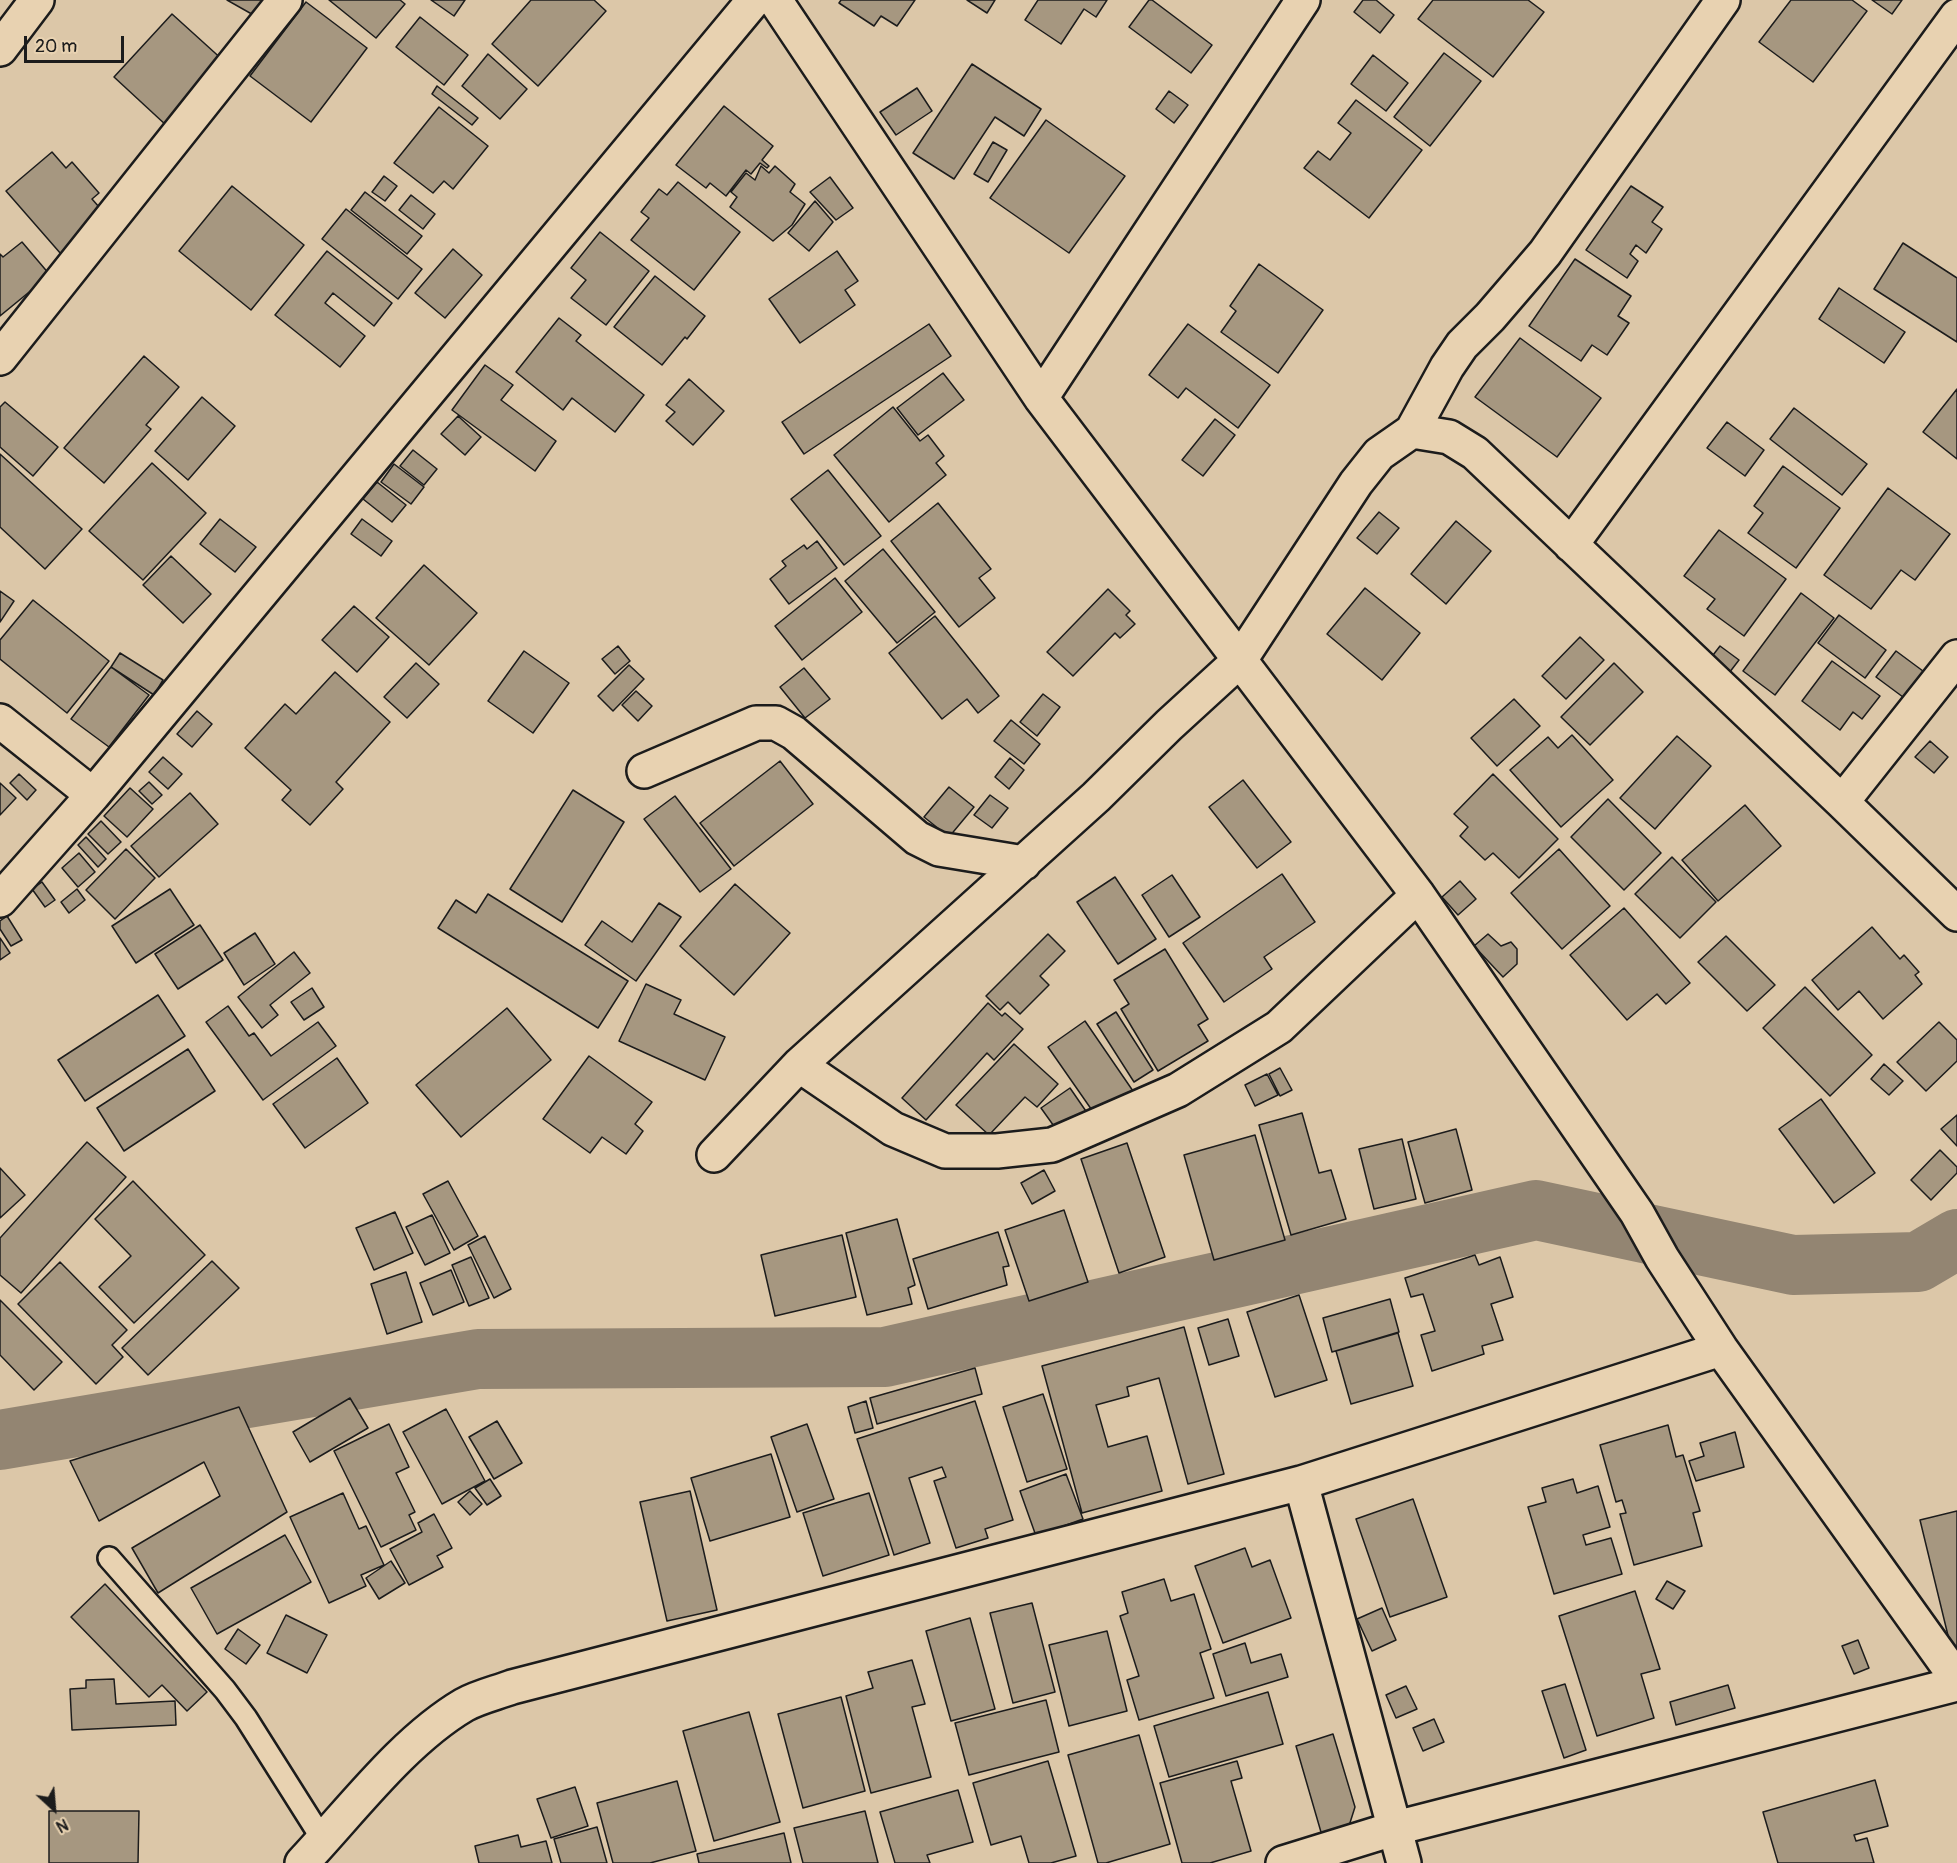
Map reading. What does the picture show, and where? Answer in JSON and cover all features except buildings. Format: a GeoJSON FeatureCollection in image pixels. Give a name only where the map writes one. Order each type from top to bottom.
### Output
{"type":"FeatureCollection","features":[{"type":"Feature","properties":{"kind":"street"},"geometry":{"type":"LineString","coordinates":[[0,49],[37,0]]}},
{"type":"Feature","properties":{"kind":"street"},"geometry":{"type":"LineString","coordinates":[[0,358],[285,0]]}},
{"type":"Feature","properties":{"kind":"street"},"geometry":{"type":"LineString","coordinates":[[0,900],[93,795],[754,0]]}},
{"type":"Feature","properties":{"kind":"street"},"geometry":{"type":"LineString","coordinates":[[775,0],[1041,398],[1418,895],[1637,1213],[1662,1258],[1721,1349],[1957,1682],[1396,1828],[1283,1863]]}},
{"type":"Feature","properties":{"kind":"street"},"geometry":{"type":"LineString","coordinates":[[1041,398],[1303,0]]}},
{"type":"Feature","properties":{"kind":"street"},"geometry":{"type":"LineString","coordinates":[[714,1155],[799,1065],[1024,863],[1240,660],[1356,483],[1379,454],[1412,431],[1447,367],[1462,345],[1490,317],[1545,253],[1723,0]]}},
{"type":"Feature","properties":{"kind":"street"},"geometry":{"type":"LineString","coordinates":[[1571,545],[1957,16]]}},
{"type":"Feature","properties":{"kind":"street"},"geometry":{"type":"LineString","coordinates":[[1412,431],[1449,437],[1475,453],[1957,914]]}},
{"type":"Feature","properties":{"kind":"street"},"geometry":{"type":"LineString","coordinates":[[1842,802],[1957,657]]}},
{"type":"Feature","properties":{"kind":"street"},"geometry":{"type":"LineString","coordinates":[[0,721],[93,795]]}},
{"type":"Feature","properties":{"kind":"street"},"geometry":{"type":"LineString","coordinates":[[644,771],[756,723],[776,723],[794,733],[917,838],[939,849],[1024,863]]}},
{"type":"Feature","properties":{"kind":"street"},"geometry":{"type":"LineString","coordinates":[[799,1065],[893,1130],[945,1151],[997,1151],[1052,1145],[1178,1090],[1279,1027],[1418,895]]}},
{"type":"Feature","properties":{"kind":"street"},"geometry":{"type":"LineString","coordinates":[[313,1852],[392,1766],[438,1722],[467,1704],[512,1687],[1301,1484],[1721,1349]]}},
{"type":"Feature","properties":{"kind":"street"},"geometry":{"type":"LineString","coordinates":[[1301,1484],[1404,1863]]}},
{"type":"Feature","properties":{"kind":"lane"},"geometry":{"type":"LineString","coordinates":[[109,1558],[225,1690],[246,1718],[313,1852]]}},
{"type":"Feature","properties":{"kind":"waterway"},"geometry":{"type":"LineString","coordinates":[[0,1440],[478,1359],[885,1357],[1536,1210],[1793,1265],[1918,1262],[1957,1239]]}}]}
